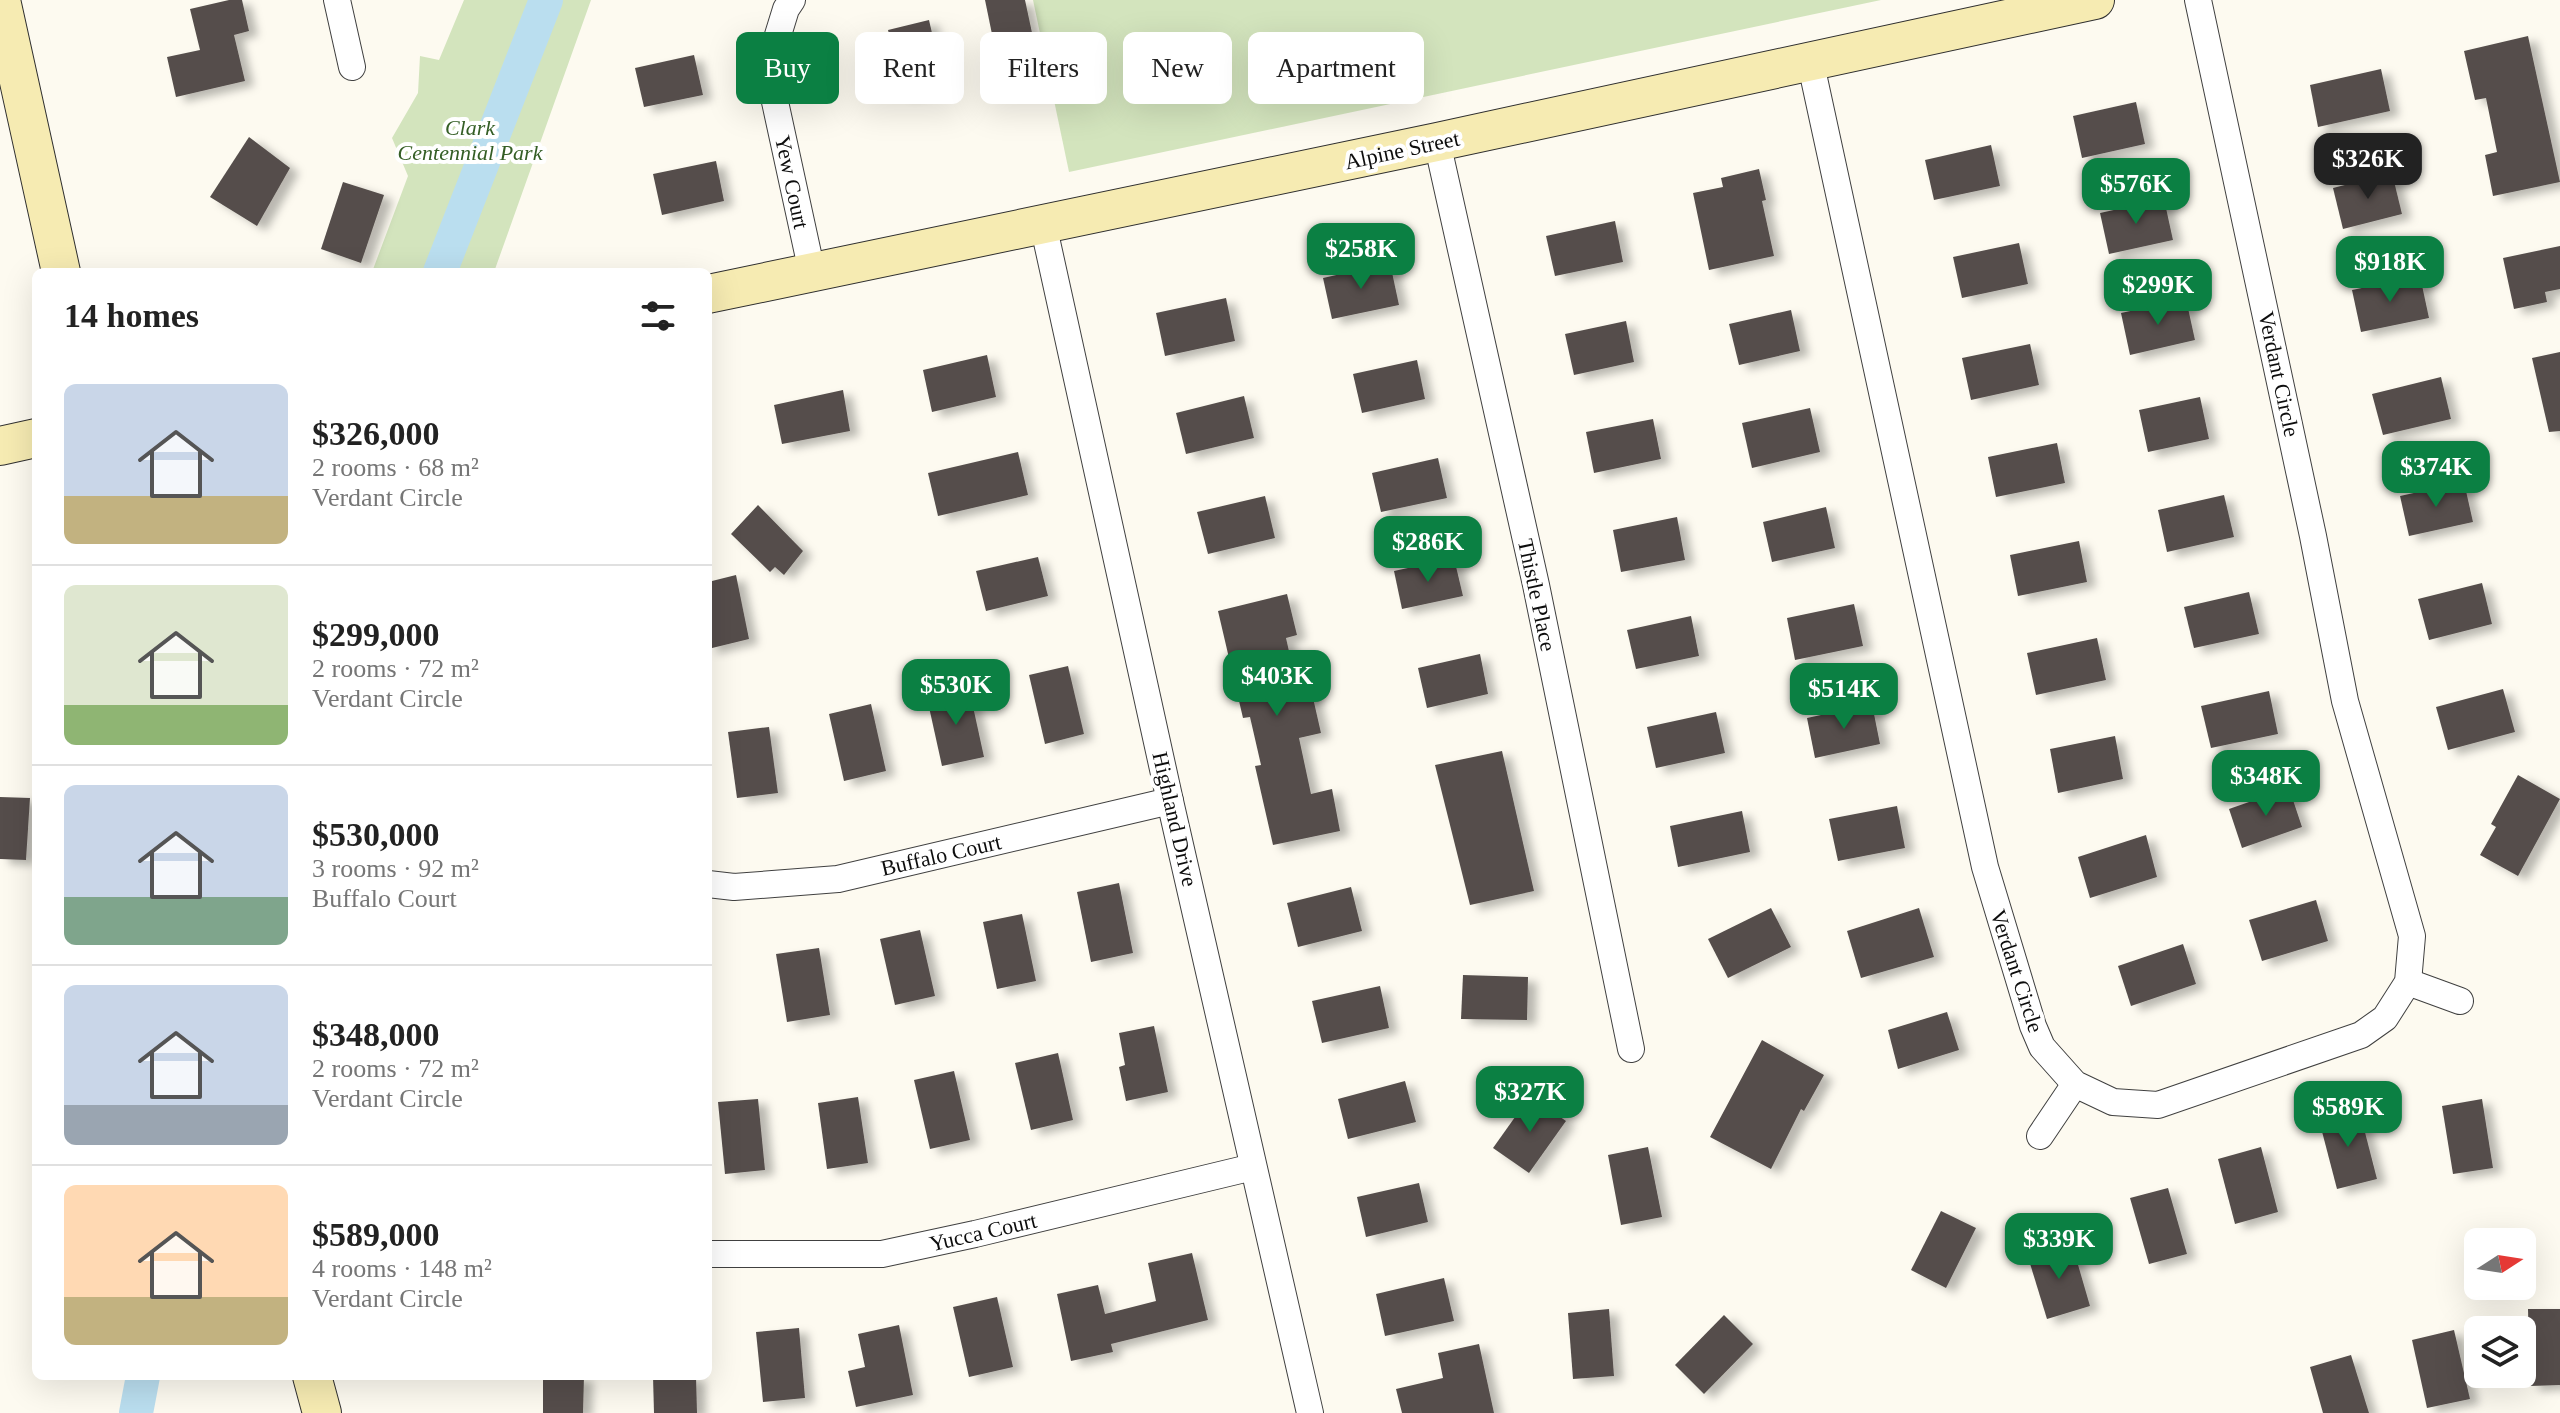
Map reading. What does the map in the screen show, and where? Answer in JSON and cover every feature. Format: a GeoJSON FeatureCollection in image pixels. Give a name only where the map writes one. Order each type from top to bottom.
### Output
{"type":"FeatureCollection","features":[{"type":"Feature","properties":{"kind":"street"},"geometry":{"type":"LineString","coordinates":[[1,0],[60,268]]}},
{"type":"Feature","properties":{"kind":"street"},"geometry":{"type":"LineString","coordinates":[[337,0],[352,67]]}},
{"type":"Feature","properties":{"kind":"street","name":"Yew Court"},"geometry":{"type":"LineString","coordinates":[[792,0],[786,9],[774,48],[772,88],[812,272]]}},
{"type":"Feature","properties":{"kind":"street","name":"Alpine Street"},"geometry":{"type":"LineString","coordinates":[[712,293],[1437,142],[2095,0]]}},
{"type":"Feature","properties":{"kind":"street","name":"Verdant Circle"},"geometry":{"type":"LineString","coordinates":[[1810,60],[1985,867],[2033,1026],[2042,1047],[2075,1084],[2113,1102],[2158,1105],[2361,1035],[2385,1018],[2408,982],[2412,936],[2345,701],[2310,521],[2198,0]]}},
{"type":"Feature","properties":{"kind":"street","name":"Thistle Place"},"geometry":{"type":"LineString","coordinates":[[1437,142],[1536,585],[1631,1049]]}},
{"type":"Feature","properties":{"kind":"street","name":"Highland Drive"},"geometry":{"type":"LineString","coordinates":[[1043,224],[1170,801],[1310,1413]]}},
{"type":"Feature","properties":{"kind":"street"},"geometry":{"type":"LineString","coordinates":[[0,446],[32,439]]}},
{"type":"Feature","properties":{"kind":"street","name":"Buffalo Court"},"geometry":{"type":"LineString","coordinates":[[712,884],[734,887],[838,879],[1170,801]]}},
{"type":"Feature","properties":{"kind":"street"},"geometry":{"type":"LineString","coordinates":[[2408,982],[2460,1001]]}},
{"type":"Feature","properties":{"kind":"street"},"geometry":{"type":"LineString","coordinates":[[2040,1136],[2075,1084]]}},
{"type":"Feature","properties":{"kind":"street","name":"Yucca Court"},"geometry":{"type":"LineString","coordinates":[[712,1254],[882,1254],[991,1231],[1253,1167]]}},
{"type":"Feature","properties":{"kind":"street"},"geometry":{"type":"LineString","coordinates":[[313,1380],[322,1413]]}},
{"type":"Feature","properties":{"kind":"green space","name":"Clark Centennial Park"},"geometry":{"type":"Polygon","coordinates":[[[464,0],[591,0],[495,268],[374,268],[408,176],[392,138],[418,93],[420,56],[439,60],[464,0]]]}},
{"type":"Feature","properties":{"kind":"green space"},"geometry":{"type":"Polygon","coordinates":[[[1033,0],[1881,0],[1424,97],[1424,32],[1248,32],[1248,104],[1390,104],[1069,172],[1055,104],[1107,104],[1107,32],[1040,32],[1033,0]]]}},
{"type":"Feature","properties":{"kind":"building"},"geometry":{"type":"Polygon","coordinates":[[[242,0],[249,31],[234,35],[245,81],[176,97],[167,57],[200,50],[190,9],[242,0]]]}},
{"type":"Feature","properties":{"kind":"building"},"geometry":{"type":"Polygon","coordinates":[[[985,0],[1025,0],[1032,32],[992,32],[985,0]]]}},
{"type":"Feature","properties":{"kind":"building"},"geometry":{"type":"Polygon","coordinates":[[[929,20],[932,32],[888,32],[929,20]]]}},
{"type":"Feature","properties":{"kind":"building"},"geometry":{"type":"Polygon","coordinates":[[[2528,36],[2560,182],[2493,196],[2485,155],[2497,152],[2486,98],[2475,100],[2464,51],[2528,36]]]}},
{"type":"Feature","properties":{"kind":"building"},"geometry":{"type":"Polygon","coordinates":[[[694,55],[703,95],[644,107],[635,68],[694,55]]]}},
{"type":"Feature","properties":{"kind":"building"},"geometry":{"type":"Polygon","coordinates":[[[2381,69],[2390,111],[2318,127],[2310,85],[2381,69]]]}},
{"type":"Feature","properties":{"kind":"building"},"geometry":{"type":"Polygon","coordinates":[[[2136,102],[2145,144],[2082,158],[2073,116],[2136,102]]]}},
{"type":"Feature","properties":{"kind":"building"},"geometry":{"type":"Polygon","coordinates":[[[249,137],[290,168],[257,226],[210,197],[249,137]]]}},
{"type":"Feature","properties":{"kind":"building"},"geometry":{"type":"Polygon","coordinates":[[[1991,145],[2000,186],[1934,200],[1925,160],[1991,145]]]}},
{"type":"Feature","properties":{"kind":"building"},"geometry":{"type":"Polygon","coordinates":[[[716,161],[724,201],[662,215],[653,174],[716,161]]]}},
{"type":"Feature","properties":{"kind":"building"},"geometry":{"type":"Polygon","coordinates":[[[1759,169],[1766,200],[1762,201],[1774,256],[1709,270],[1693,193],[1723,187],[1721,178],[1759,169]]]}},
{"type":"Feature","properties":{"kind":"building"},"geometry":{"type":"Polygon","coordinates":[[[2392,173],[2402,214],[2343,229],[2333,188],[2392,173]]]}},
{"type":"Feature","properties":{"kind":"building"},"geometry":{"type":"Polygon","coordinates":[[[343,182],[384,195],[361,263],[321,249],[343,182]]]}},
{"type":"Feature","properties":{"kind":"building"},"geometry":{"type":"Polygon","coordinates":[[[2164,199],[2173,240],[2109,254],[2100,213],[2164,199]]]}},
{"type":"Feature","properties":{"kind":"building"},"geometry":{"type":"Polygon","coordinates":[[[1615,221],[1623,262],[1555,276],[1546,236],[1615,221]]]}},
{"type":"Feature","properties":{"kind":"building"},"geometry":{"type":"Polygon","coordinates":[[[2019,243],[2028,284],[1962,298],[1953,257],[2019,243]]]}},
{"type":"Feature","properties":{"kind":"building"},"geometry":{"type":"Polygon","coordinates":[[[2560,246],[2560,289],[2545,292],[2547,302],[2514,309],[2503,258],[2560,246]]]}},
{"type":"Feature","properties":{"kind":"building"},"geometry":{"type":"Polygon","coordinates":[[[1390,263],[1399,305],[1332,319],[1323,278],[1390,263]]]}},
{"type":"Feature","properties":{"kind":"building"},"geometry":{"type":"Polygon","coordinates":[[[2420,276],[2429,318],[2361,332],[2352,290],[2420,276]]]}},
{"type":"Feature","properties":{"kind":"building"},"geometry":{"type":"Polygon","coordinates":[[[1226,298],[1235,341],[1165,356],[1156,313],[1226,298]]]}},
{"type":"Feature","properties":{"kind":"building"},"geometry":{"type":"Polygon","coordinates":[[[2186,299],[2195,340],[2130,355],[2121,313],[2186,299]]]}},
{"type":"Feature","properties":{"kind":"building"},"geometry":{"type":"Polygon","coordinates":[[[1791,310],[1800,351],[1739,365],[1729,324],[1791,310]]]}},
{"type":"Feature","properties":{"kind":"building"},"geometry":{"type":"Polygon","coordinates":[[[1626,321],[1634,362],[1574,375],[1565,334],[1626,321]]]}},
{"type":"Feature","properties":{"kind":"building"},"geometry":{"type":"Polygon","coordinates":[[[2030,344],[2039,385],[1971,400],[1962,358],[2030,344]]]}},
{"type":"Feature","properties":{"kind":"building"},"geometry":{"type":"Polygon","coordinates":[[[2560,352],[2560,431],[2549,432],[2532,358],[2560,352]]]}},
{"type":"Feature","properties":{"kind":"building"},"geometry":{"type":"Polygon","coordinates":[[[987,355],[996,397],[932,412],[923,370],[987,355]]]}},
{"type":"Feature","properties":{"kind":"building"},"geometry":{"type":"Polygon","coordinates":[[[1417,360],[1425,399],[1362,413],[1353,374],[1417,360]]]}},
{"type":"Feature","properties":{"kind":"building"},"geometry":{"type":"Polygon","coordinates":[[[2441,377],[2451,419],[2383,435],[2372,394],[2441,377]]]}},
{"type":"Feature","properties":{"kind":"building"},"geometry":{"type":"Polygon","coordinates":[[[843,390],[850,431],[782,444],[774,405],[843,390]]]}},
{"type":"Feature","properties":{"kind":"building"},"geometry":{"type":"Polygon","coordinates":[[[1244,396],[1254,438],[1186,454],[1176,413],[1244,396]]]}},
{"type":"Feature","properties":{"kind":"building"},"geometry":{"type":"Polygon","coordinates":[[[2200,397],[2209,439],[2148,452],[2139,410],[2200,397]]]}},
{"type":"Feature","properties":{"kind":"building"},"geometry":{"type":"Polygon","coordinates":[[[1810,408],[1820,452],[1752,468],[1742,423],[1810,408]]]}},
{"type":"Feature","properties":{"kind":"building"},"geometry":{"type":"Polygon","coordinates":[[[1653,419],[1661,459],[1594,473],[1586,432],[1653,419]]]}},
{"type":"Feature","properties":{"kind":"building"},"geometry":{"type":"Polygon","coordinates":[[[2057,443],[2065,483],[1996,497],[1988,457],[2057,443]]]}},
{"type":"Feature","properties":{"kind":"building"},"geometry":{"type":"Polygon","coordinates":[[[1018,452],[1028,495],[938,516],[928,473],[1018,452]]]}},
{"type":"Feature","properties":{"kind":"building"},"geometry":{"type":"Polygon","coordinates":[[[1438,458],[1447,498],[1381,512],[1372,473],[1438,458]]]}},
{"type":"Feature","properties":{"kind":"building"},"geometry":{"type":"Polygon","coordinates":[[[2464,482],[2473,522],[2409,536],[2400,496],[2464,482]]]}},
{"type":"Feature","properties":{"kind":"building"},"geometry":{"type":"Polygon","coordinates":[[[2224,495],[2234,537],[2167,552],[2158,510],[2224,495]]]}},
{"type":"Feature","properties":{"kind":"building"},"geometry":{"type":"Polygon","coordinates":[[[1265,496],[1275,538],[1208,554],[1197,512],[1265,496]]]}},
{"type":"Feature","properties":{"kind":"building"},"geometry":{"type":"Polygon","coordinates":[[[758,505],[803,551],[784,575],[775,567],[770,572],[731,534],[758,505]]]}},
{"type":"Feature","properties":{"kind":"building"},"geometry":{"type":"Polygon","coordinates":[[[1826,507],[1835,548],[1772,562],[1763,522],[1826,507]]]}},
{"type":"Feature","properties":{"kind":"building"},"geometry":{"type":"Polygon","coordinates":[[[1677,517],[1685,560],[1621,572],[1613,530],[1677,517]]]}},
{"type":"Feature","properties":{"kind":"building"},"geometry":{"type":"Polygon","coordinates":[[[2079,541],[2087,582],[2018,596],[2010,555],[2079,541]]]}},
{"type":"Feature","properties":{"kind":"building"},"geometry":{"type":"Polygon","coordinates":[[[1038,557],[1048,596],[986,611],[976,571],[1038,557]]]}},
{"type":"Feature","properties":{"kind":"building"},"geometry":{"type":"Polygon","coordinates":[[[1454,558],[1463,596],[1402,609],[1394,571],[1454,558]]]}},
{"type":"Feature","properties":{"kind":"building"},"geometry":{"type":"Polygon","coordinates":[[[736,575],[749,639],[712,648],[712,581],[736,575]]]}},
{"type":"Feature","properties":{"kind":"building"},"geometry":{"type":"Polygon","coordinates":[[[2482,583],[2492,624],[2429,640],[2418,599],[2482,583]]]}},
{"type":"Feature","properties":{"kind":"building"},"geometry":{"type":"Polygon","coordinates":[[[2249,592],[2259,634],[2194,648],[2184,607],[2249,592]]]}},
{"type":"Feature","properties":{"kind":"building"},"geometry":{"type":"Polygon","coordinates":[[[1287,594],[1297,635],[1286,638],[1298,691],[1311,689],[1321,733],[1299,738],[1311,794],[1332,789],[1340,831],[1273,845],[1255,766],[1261,765],[1250,717],[1243,718],[1218,611],[1287,594]]]}},
{"type":"Feature","properties":{"kind":"building"},"geometry":{"type":"Polygon","coordinates":[[[1854,604],[1863,646],[1795,660],[1787,618],[1854,604]]]}},
{"type":"Feature","properties":{"kind":"building"},"geometry":{"type":"Polygon","coordinates":[[[1691,616],[1699,656],[1636,669],[1627,630],[1691,616]]]}},
{"type":"Feature","properties":{"kind":"building"},"geometry":{"type":"Polygon","coordinates":[[[2097,638],[2106,680],[2036,695],[2027,653],[2097,638]]]}},
{"type":"Feature","properties":{"kind":"building"},"geometry":{"type":"Polygon","coordinates":[[[1480,654],[1488,694],[1427,708],[1418,668],[1480,654]]]}},
{"type":"Feature","properties":{"kind":"building"},"geometry":{"type":"Polygon","coordinates":[[[1068,666],[1084,734],[1045,744],[1029,675],[1068,666]]]}},
{"type":"Feature","properties":{"kind":"building"},"geometry":{"type":"Polygon","coordinates":[[[969,688],[984,757],[942,766],[927,698],[969,688]]]}},
{"type":"Feature","properties":{"kind":"building"},"geometry":{"type":"Polygon","coordinates":[[[2503,689],[2515,732],[2448,750],[2436,707],[2503,689]]]}},
{"type":"Feature","properties":{"kind":"building"},"geometry":{"type":"Polygon","coordinates":[[[2269,691],[2278,734],[2211,748],[2201,706],[2269,691]]]}},
{"type":"Feature","properties":{"kind":"building"},"geometry":{"type":"Polygon","coordinates":[[[871,704],[886,771],[844,781],[829,714],[871,704]]]}},
{"type":"Feature","properties":{"kind":"building"},"geometry":{"type":"Polygon","coordinates":[[[1872,704],[1880,744],[1815,758],[1807,718],[1872,704]]]}},
{"type":"Feature","properties":{"kind":"building"},"geometry":{"type":"Polygon","coordinates":[[[1716,712],[1725,753],[1656,768],[1647,727],[1716,712]]]}},
{"type":"Feature","properties":{"kind":"building"},"geometry":{"type":"Polygon","coordinates":[[[769,727],[778,793],[737,798],[728,732],[769,727]]]}},
{"type":"Feature","properties":{"kind":"building"},"geometry":{"type":"Polygon","coordinates":[[[2115,736],[2123,779],[2058,793],[2050,749],[2115,736]]]}},
{"type":"Feature","properties":{"kind":"building"},"geometry":{"type":"Polygon","coordinates":[[[1502,751],[1534,891],[1470,905],[1435,765],[1502,751]]]}},
{"type":"Feature","properties":{"kind":"building"},"geometry":{"type":"Polygon","coordinates":[[[2518,775],[2560,799],[2518,876],[2480,855],[2496,827],[2491,824],[2518,775]]]}},
{"type":"Feature","properties":{"kind":"building"},"geometry":{"type":"Polygon","coordinates":[[[2289,788],[2302,827],[2242,848],[2229,809],[2289,788]]]}},
{"type":"Feature","properties":{"kind":"building"},"geometry":{"type":"Polygon","coordinates":[[[0,797],[30,798],[26,860],[0,859],[0,797]]]}},
{"type":"Feature","properties":{"kind":"building"},"geometry":{"type":"Polygon","coordinates":[[[1897,806],[1905,848],[1838,861],[1829,819],[1897,806]]]}},
{"type":"Feature","properties":{"kind":"building"},"geometry":{"type":"Polygon","coordinates":[[[1742,811],[1750,852],[1678,867],[1670,826],[1742,811]]]}},
{"type":"Feature","properties":{"kind":"building"},"geometry":{"type":"Polygon","coordinates":[[[2146,835],[2157,877],[2090,898],[2078,857],[2146,835]]]}},
{"type":"Feature","properties":{"kind":"building"},"geometry":{"type":"Polygon","coordinates":[[[1119,883],[1133,953],[1091,962],[1077,892],[1119,883]]]}},
{"type":"Feature","properties":{"kind":"building"},"geometry":{"type":"Polygon","coordinates":[[[1351,887],[1362,931],[1298,947],[1287,903],[1351,887]]]}},
{"type":"Feature","properties":{"kind":"building"},"geometry":{"type":"Polygon","coordinates":[[[2316,900],[2328,941],[2262,961],[2249,920],[2316,900]]]}},
{"type":"Feature","properties":{"kind":"building"},"geometry":{"type":"Polygon","coordinates":[[[1771,908],[1791,947],[1728,978],[1708,939],[1771,908]]]}},
{"type":"Feature","properties":{"kind":"building"},"geometry":{"type":"Polygon","coordinates":[[[1919,908],[1934,957],[1861,978],[1847,931],[1919,908]]]}},
{"type":"Feature","properties":{"kind":"building"},"geometry":{"type":"Polygon","coordinates":[[[1022,914],[1036,981],[997,989],[983,922],[1022,914]]]}},
{"type":"Feature","properties":{"kind":"building"},"geometry":{"type":"Polygon","coordinates":[[[920,930],[935,996],[895,1005],[880,939],[920,930]]]}},
{"type":"Feature","properties":{"kind":"building"},"geometry":{"type":"Polygon","coordinates":[[[2183,944],[2196,984],[2131,1006],[2118,966],[2183,944]]]}},
{"type":"Feature","properties":{"kind":"building"},"geometry":{"type":"Polygon","coordinates":[[[819,948],[830,1015],[787,1022],[776,954],[819,948]]]}},
{"type":"Feature","properties":{"kind":"building"},"geometry":{"type":"Polygon","coordinates":[[[1463,975],[1528,977],[1527,1020],[1461,1019],[1463,975]]]}},
{"type":"Feature","properties":{"kind":"building"},"geometry":{"type":"Polygon","coordinates":[[[1380,986],[1389,1028],[1322,1043],[1312,1001],[1380,986]]]}},
{"type":"Feature","properties":{"kind":"building"},"geometry":{"type":"Polygon","coordinates":[[[1947,1012],[1959,1050],[1898,1069],[1888,1030],[1947,1012]]]}},
{"type":"Feature","properties":{"kind":"building"},"geometry":{"type":"Polygon","coordinates":[[[1154,1026],[1168,1092],[1126,1101],[1119,1067],[1125,1065],[1119,1033],[1154,1026]]]}},
{"type":"Feature","properties":{"kind":"building"},"geometry":{"type":"Polygon","coordinates":[[[1762,1040],[1824,1075],[1804,1111],[1801,1109],[1771,1169],[1710,1137],[1762,1040]]]}},
{"type":"Feature","properties":{"kind":"building"},"geometry":{"type":"Polygon","coordinates":[[[1058,1053],[1073,1120],[1031,1130],[1015,1063],[1058,1053]]]}},
{"type":"Feature","properties":{"kind":"building"},"geometry":{"type":"Polygon","coordinates":[[[954,1071],[970,1140],[930,1149],[914,1080],[954,1071]]]}},
{"type":"Feature","properties":{"kind":"building"},"geometry":{"type":"Polygon","coordinates":[[[1405,1081],[1416,1122],[1348,1139],[1338,1099],[1405,1081]]]}},
{"type":"Feature","properties":{"kind":"building"},"geometry":{"type":"Polygon","coordinates":[[[1530,1096],[1566,1121],[1529,1173],[1493,1148],[1530,1096]]]}},
{"type":"Feature","properties":{"kind":"building"},"geometry":{"type":"Polygon","coordinates":[[[858,1097],[868,1163],[827,1169],[818,1103],[858,1097]]]}},
{"type":"Feature","properties":{"kind":"building"},"geometry":{"type":"Polygon","coordinates":[[[758,1099],[765,1170],[725,1174],[718,1102],[758,1099]]]}},
{"type":"Feature","properties":{"kind":"building"},"geometry":{"type":"Polygon","coordinates":[[[2482,1099],[2493,1168],[2453,1174],[2442,1106],[2482,1099]]]}},
{"type":"Feature","properties":{"kind":"building"},"geometry":{"type":"Polygon","coordinates":[[[2359,1109],[2377,1179],[2337,1189],[2319,1120],[2359,1109]]]}},
{"type":"Feature","properties":{"kind":"building"},"geometry":{"type":"Polygon","coordinates":[[[1648,1147],[1662,1217],[1621,1225],[1608,1155],[1648,1147]]]}},
{"type":"Feature","properties":{"kind":"building"},"geometry":{"type":"Polygon","coordinates":[[[2261,1147],[2278,1212],[2235,1224],[2218,1159],[2261,1147]]]}},
{"type":"Feature","properties":{"kind":"building"},"geometry":{"type":"Polygon","coordinates":[[[1419,1183],[1428,1222],[1366,1237],[1357,1197],[1419,1183]]]}},
{"type":"Feature","properties":{"kind":"building"},"geometry":{"type":"Polygon","coordinates":[[[2168,1188],[2187,1254],[2149,1264],[2130,1198],[2168,1188]]]}},
{"type":"Feature","properties":{"kind":"building"},"geometry":{"type":"Polygon","coordinates":[[[1941,1211],[1976,1228],[1946,1288],[1911,1270],[1941,1211]]]}},
{"type":"Feature","properties":{"kind":"building"},"geometry":{"type":"Polygon","coordinates":[[[2072,1244],[2090,1306],[2047,1319],[2028,1257],[2072,1244]]]}},
{"type":"Feature","properties":{"kind":"building"},"geometry":{"type":"Polygon","coordinates":[[[1192,1253],[1208,1320],[1111,1344],[1113,1352],[1071,1361],[1057,1294],[1098,1285],[1105,1314],[1156,1301],[1148,1263],[1192,1253]]]}},
{"type":"Feature","properties":{"kind":"building"},"geometry":{"type":"Polygon","coordinates":[[[1444,1278],[1454,1321],[1385,1336],[1376,1294],[1444,1278]]]}},
{"type":"Feature","properties":{"kind":"building"},"geometry":{"type":"Polygon","coordinates":[[[997,1297],[1013,1367],[969,1377],[953,1307],[997,1297]]]}},
{"type":"Feature","properties":{"kind":"building"},"geometry":{"type":"Polygon","coordinates":[[[1609,1309],[1614,1376],[1573,1379],[1568,1313],[1609,1309]]]}},
{"type":"Feature","properties":{"kind":"building"},"geometry":{"type":"Polygon","coordinates":[[[2528,1309],[2560,1309],[2560,1385],[2536,1386],[2536,1316],[2528,1316],[2528,1309]]]}},
{"type":"Feature","properties":{"kind":"building"},"geometry":{"type":"Polygon","coordinates":[[[1724,1315],[1753,1344],[1704,1394],[1675,1365],[1724,1315]]]}},
{"type":"Feature","properties":{"kind":"building"},"geometry":{"type":"Polygon","coordinates":[[[899,1325],[913,1395],[856,1407],[848,1371],[865,1367],[858,1334],[899,1325]]]}},
{"type":"Feature","properties":{"kind":"building"},"geometry":{"type":"Polygon","coordinates":[[[799,1328],[805,1398],[763,1402],[756,1332],[799,1328]]]}},
{"type":"Feature","properties":{"kind":"building"},"geometry":{"type":"Polygon","coordinates":[[[2454,1330],[2464,1373],[2464,1388],[2467,1388],[2470,1399],[2427,1408],[2412,1340],[2454,1330]]]}},
{"type":"Feature","properties":{"kind":"building"},"geometry":{"type":"Polygon","coordinates":[[[1479,1344],[1494,1413],[1402,1413],[1396,1389],[1443,1378],[1438,1353],[1479,1344]]]}},
{"type":"Feature","properties":{"kind":"building"},"geometry":{"type":"Polygon","coordinates":[[[2351,1355],[2369,1413],[2323,1413],[2310,1367],[2351,1355]]]}},
{"type":"Feature","properties":{"kind":"building"},"geometry":{"type":"Polygon","coordinates":[[[543,1380],[584,1380],[583,1413],[543,1413],[543,1380]]]}},
{"type":"Feature","properties":{"kind":"building"},"geometry":{"type":"Polygon","coordinates":[[[653,1380],[696,1380],[697,1413],[654,1413],[653,1380]]]}},
{"type":"Feature","properties":{"kind":"waterway"},"geometry":{"type":"LineString","coordinates":[[442,268],[546,0]]}},
{"type":"Feature","properties":{"kind":"waterway"},"geometry":{"type":"LineString","coordinates":[[136,1413],[142,1380]]}}]}
